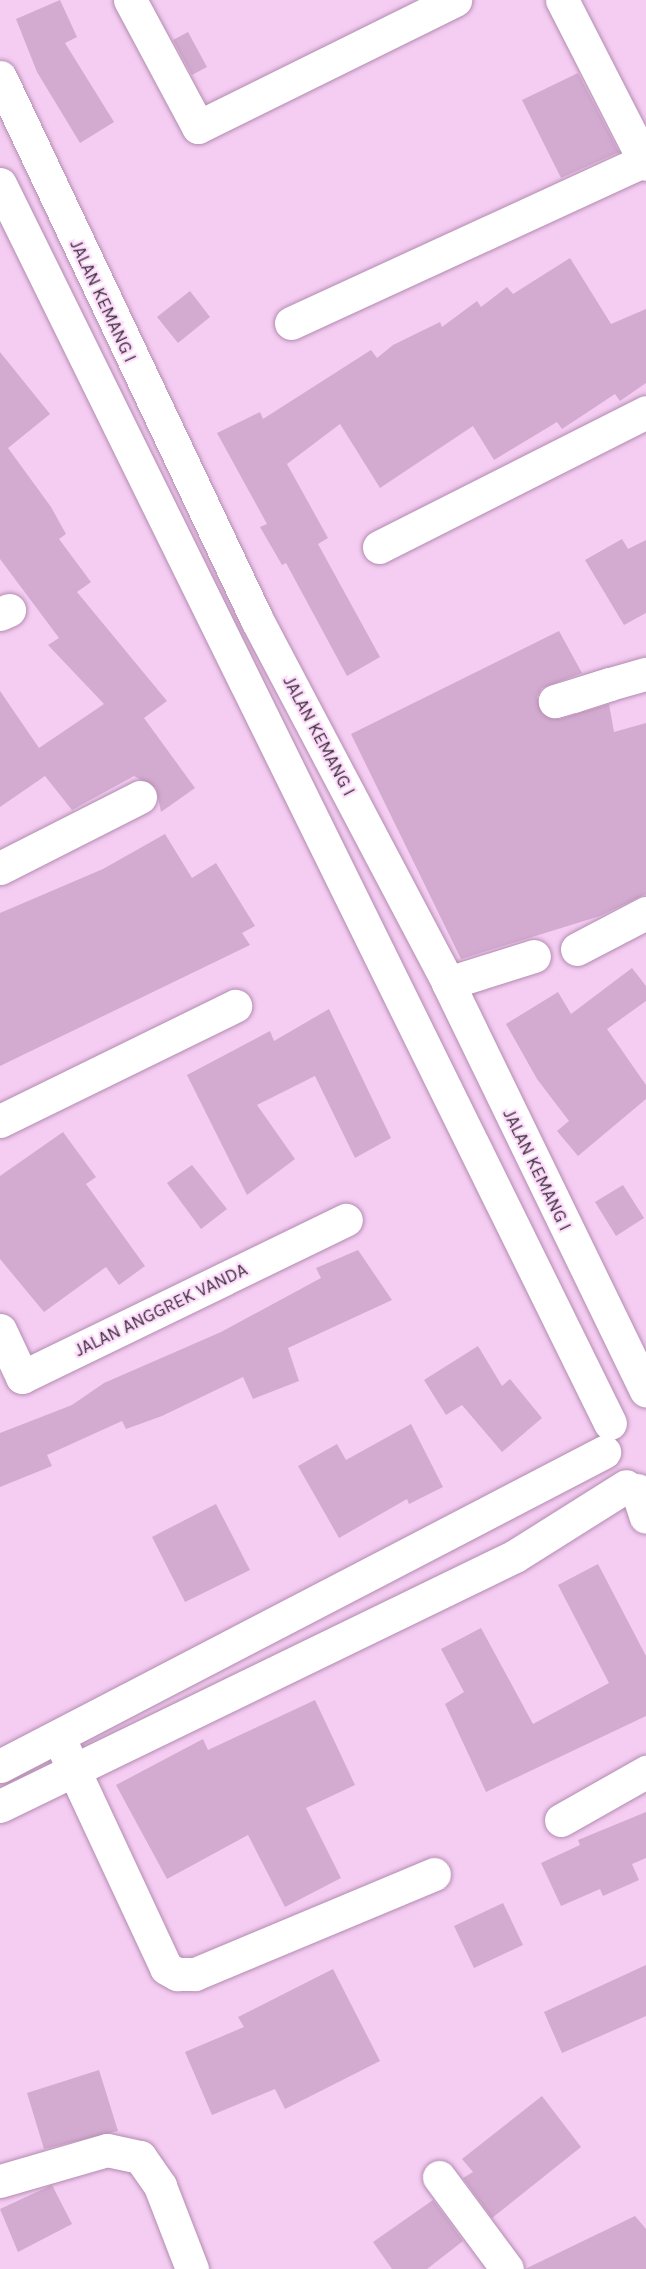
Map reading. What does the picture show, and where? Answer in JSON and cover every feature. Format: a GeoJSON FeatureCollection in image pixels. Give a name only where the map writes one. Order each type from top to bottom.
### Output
{"type":"FeatureCollection","features":[{"type":"Feature","properties":{"kind":"street"},"geometry":{"type":"LineString","coordinates":[[130,0],[198,127],[455,0]]}},
{"type":"Feature","properties":{"kind":"street"},"geometry":{"type":"LineString","coordinates":[[291,323],[645,162],[562,0]]}},
{"type":"Feature","properties":{"kind":"street","name":"JALAN KEMANG I"},"geometry":{"type":"LineString","coordinates":[[0,78],[256,620],[448,983],[646,1390]]}},
{"type":"Feature","properties":{"kind":"street"},"geometry":{"type":"LineString","coordinates":[[0,184],[607,1438],[639,1496],[0,1806]]}},
{"type":"Feature","properties":{"kind":"street"},"geometry":{"type":"LineString","coordinates":[[378,547],[646,412]]}},
{"type":"Feature","properties":{"kind":"street"},"geometry":{"type":"LineString","coordinates":[[609,684],[646,674]]}},
{"type":"Feature","properties":{"kind":"street"},"geometry":{"type":"LineString","coordinates":[[0,868],[140,797]]}},
{"type":"Feature","properties":{"kind":"street"},"geometry":{"type":"LineString","coordinates":[[577,949],[646,913]]}},
{"type":"Feature","properties":{"kind":"street"},"geometry":{"type":"LineString","coordinates":[[448,983],[534,956]]}},
{"type":"Feature","properties":{"kind":"street"},"geometry":{"type":"LineString","coordinates":[[0,1121],[235,1006]]}},
{"type":"Feature","properties":{"kind":"street","name":"JALAN ANGGREK VANDA"},"geometry":{"type":"LineString","coordinates":[[0,1330],[11,1381],[346,1220]]}},
{"type":"Feature","properties":{"kind":"street"},"geometry":{"type":"LineString","coordinates":[[0,1766],[59,1739],[607,1438],[620,1410],[646,1400]]}},
{"type":"Feature","properties":{"kind":"street"},"geometry":{"type":"LineString","coordinates":[[59,1739],[166,1968],[177,1974],[195,1974],[434,1874]]}},
{"type":"Feature","properties":{"kind":"street"},"geometry":{"type":"LineString","coordinates":[[561,1820],[646,1772]]}},
{"type":"Feature","properties":{"kind":"street"},"geometry":{"type":"LineString","coordinates":[[0,2181],[107,2150],[140,2157],[160,2186],[192,2269]]}},
{"type":"Feature","properties":{"kind":"street"},"geometry":{"type":"LineString","coordinates":[[439,2177],[507,2269]]}},
{"type":"Feature","properties":{"kind":"building"},"geometry":{"type":"Polygon","coordinates":[[[60,0],[77,37],[65,43],[114,122],[80,143],[37,72],[16,19],[60,0]]]}},
{"type":"Feature","properties":{"kind":"building"},"geometry":{"type":"Polygon","coordinates":[[[188,32],[207,67],[192,75],[173,40],[188,32]]]}},
{"type":"Feature","properties":{"kind":"building"},"geometry":{"type":"Polygon","coordinates":[[[578,73],[619,152],[561,178],[522,100],[578,73]]]}},
{"type":"Feature","properties":{"kind":"building"},"geometry":{"type":"Polygon","coordinates":[[[570,258],[611,324],[646,309],[646,383],[620,401],[615,394],[562,429],[557,422],[494,460],[473,426],[380,488],[340,424],[287,464],[328,538],[318,544],[380,657],[347,676],[286,563],[282,565],[260,527],[267,524],[217,433],[260,412],[263,419],[371,350],[377,358],[393,345],[440,322],[442,327],[477,301],[481,307],[507,287],[513,294],[570,258]]]}},
{"type":"Feature","properties":{"kind":"building"},"geometry":{"type":"Polygon","coordinates":[[[190,291],[210,317],[178,343],[157,317],[190,291]]]}},
{"type":"Feature","properties":{"kind":"building"},"geometry":{"type":"Polygon","coordinates":[[[0,352],[50,414],[8,448],[51,507],[66,534],[59,539],[91,582],[77,592],[167,701],[144,718],[195,788],[161,812],[156,788],[134,776],[72,810],[45,776],[0,807],[0,691],[39,748],[104,704],[48,645],[59,638],[0,559],[0,352]]]}},
{"type":"Feature","properties":{"kind":"building"},"geometry":{"type":"Polygon","coordinates":[[[622,539],[628,549],[646,540],[646,613],[624,625],[585,560],[622,539]]]}},
{"type":"Feature","properties":{"kind":"building"},"geometry":{"type":"Polygon","coordinates":[[[559,631],[582,673],[542,688],[537,697],[542,714],[560,719],[609,704],[614,732],[646,723],[646,894],[600,916],[461,959],[351,734],[559,631]]]}},
{"type":"Feature","properties":{"kind":"building"},"geometry":{"type":"Polygon","coordinates":[[[165,834],[192,878],[216,863],[255,926],[242,933],[250,945],[0,1066],[0,913],[103,869],[165,834]]]}},
{"type":"Feature","properties":{"kind":"building"},"geometry":{"type":"Polygon","coordinates":[[[632,968],[646,986],[646,1001],[607,1029],[646,1085],[646,1099],[578,1156],[557,1131],[569,1121],[537,1079],[506,1024],[558,992],[571,1014],[632,968]]]}},
{"type":"Feature","properties":{"kind":"building"},"geometry":{"type":"Polygon","coordinates":[[[329,1009],[391,1138],[355,1158],[315,1076],[257,1105],[295,1159],[247,1195],[187,1075],[270,1031],[274,1041],[329,1009]]]}},
{"type":"Feature","properties":{"kind":"building"},"geometry":{"type":"Polygon","coordinates":[[[63,1132],[96,1177],[86,1184],[145,1266],[119,1285],[106,1267],[44,1312],[0,1259],[0,1176],[63,1132]]]}},
{"type":"Feature","properties":{"kind":"building"},"geometry":{"type":"Polygon","coordinates":[[[192,1165],[227,1209],[201,1229],[167,1183],[192,1165]]]}},
{"type":"Feature","properties":{"kind":"building"},"geometry":{"type":"Polygon","coordinates":[[[623,1185],[644,1218],[616,1236],[595,1202],[623,1185]]]}},
{"type":"Feature","properties":{"kind":"building"},"geometry":{"type":"Polygon","coordinates":[[[358,1250],[392,1300],[288,1348],[299,1381],[253,1399],[243,1377],[162,1416],[126,1429],[122,1421],[47,1455],[52,1466],[0,1487],[0,1433],[72,1405],[104,1383],[221,1332],[321,1278],[316,1268],[358,1250]]]}},
{"type":"Feature","properties":{"kind":"building"},"geometry":{"type":"Polygon","coordinates":[[[478,1346],[502,1386],[510,1379],[542,1418],[502,1452],[462,1405],[446,1415],[424,1380],[478,1346]]]}},
{"type":"Feature","properties":{"kind":"building"},"geometry":{"type":"Polygon","coordinates":[[[411,1424],[443,1487],[409,1504],[407,1499],[339,1538],[298,1466],[337,1444],[346,1460],[411,1424]]]}},
{"type":"Feature","properties":{"kind":"building"},"geometry":{"type":"Polygon","coordinates":[[[216,1504],[250,1570],[185,1602],[152,1537],[216,1504]]]}},
{"type":"Feature","properties":{"kind":"building"},"geometry":{"type":"Polygon","coordinates":[[[598,1564],[646,1656],[646,1716],[486,1792],[445,1704],[464,1692],[441,1649],[481,1628],[533,1724],[609,1683],[558,1585],[598,1564]]]}},
{"type":"Feature","properties":{"kind":"building"},"geometry":{"type":"Polygon","coordinates":[[[315,1700],[355,1785],[306,1808],[341,1878],[285,1907],[248,1835],[167,1879],[116,1785],[203,1739],[208,1750],[315,1700]]]}},
{"type":"Feature","properties":{"kind":"building"},"geometry":{"type":"Polygon","coordinates":[[[646,1812],[646,1858],[632,1864],[639,1880],[603,1896],[600,1889],[561,1906],[541,1863],[580,1845],[578,1840],[646,1812]]]}},
{"type":"Feature","properties":{"kind":"building"},"geometry":{"type":"Polygon","coordinates":[[[503,1903],[523,1945],[474,1968],[454,1926],[503,1903]]]}},
{"type":"Feature","properties":{"kind":"building"},"geometry":{"type":"Polygon","coordinates":[[[646,1965],[646,2016],[562,2053],[544,2012],[646,1965]]]}},
{"type":"Feature","properties":{"kind":"building"},"geometry":{"type":"Polygon","coordinates":[[[333,1969],[380,2061],[285,2109],[275,2089],[212,2115],[185,2052],[244,2027],[238,2017],[333,1969]]]}},
{"type":"Feature","properties":{"kind":"building"},"geometry":{"type":"Polygon","coordinates":[[[99,2070],[118,2131],[44,2149],[27,2093],[99,2070]]]}},
{"type":"Feature","properties":{"kind":"building"},"geometry":{"type":"Polygon","coordinates":[[[542,2096],[581,2147],[492,2218],[463,2178],[473,2172],[462,2159],[542,2096]]]}},
{"type":"Feature","properties":{"kind":"building"},"geometry":{"type":"Polygon","coordinates":[[[52,2185],[72,2224],[18,2252],[0,2209],[52,2185]]]}},
{"type":"Feature","properties":{"kind":"building"},"geometry":{"type":"Polygon","coordinates":[[[433,2200],[463,2241],[427,2269],[392,2269],[373,2242],[433,2200]]]}},
{"type":"Feature","properties":{"kind":"building"},"geometry":{"type":"Polygon","coordinates":[[[635,2216],[646,2229],[646,2269],[525,2269],[635,2216]]]}}]}
